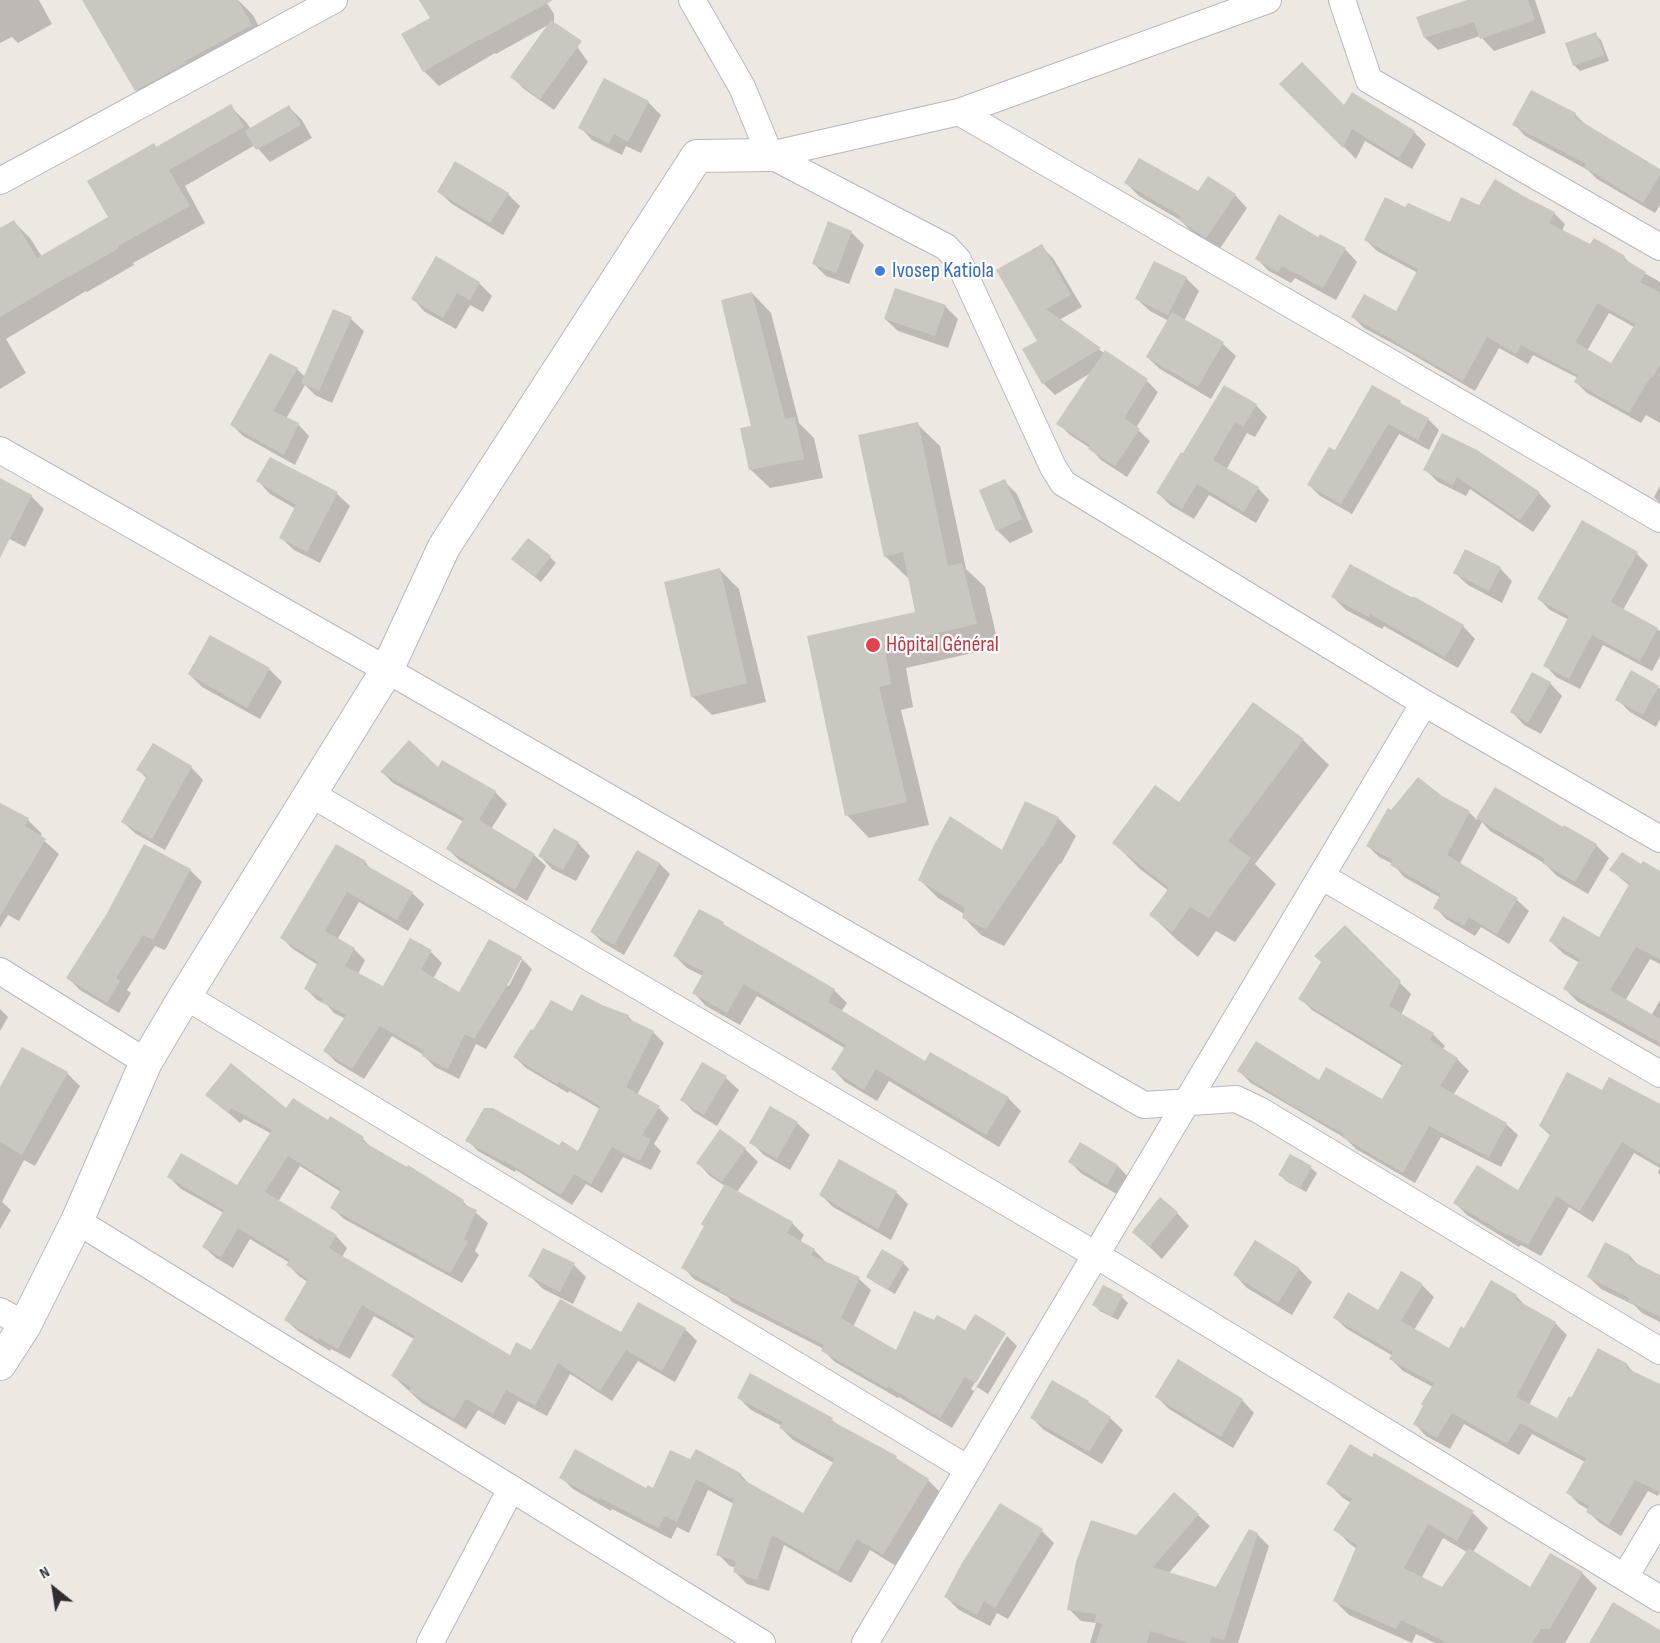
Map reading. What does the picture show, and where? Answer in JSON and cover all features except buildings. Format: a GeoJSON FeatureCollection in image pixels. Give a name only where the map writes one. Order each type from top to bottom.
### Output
{"type":"FeatureCollection","features":[{"type":"Feature","properties":{"kind":"street"},"geometry":{"type":"LineString","coordinates":[[0,181],[334,0]]}},
{"type":"Feature","properties":{"kind":"street"},"geometry":{"type":"LineString","coordinates":[[692,0],[742,87],[770,155],[946,247],[958,260],[1053,467],[1063,483],[1425,703],[1660,839]]}},
{"type":"Feature","properties":{"kind":"street"},"geometry":{"type":"LineString","coordinates":[[0,1364],[12,1318],[76,1221],[146,1062],[387,670],[444,547],[697,156],[770,155],[959,112],[1268,0]]}},
{"type":"Feature","properties":{"kind":"street"},"geometry":{"type":"LineString","coordinates":[[1342,0],[1369,80],[1660,247]]}},
{"type":"Feature","properties":{"kind":"street"},"geometry":{"type":"LineString","coordinates":[[959,112],[1660,519]]}},
{"type":"Feature","properties":{"kind":"street"},"geometry":{"type":"LineString","coordinates":[[0,450],[1144,1105],[1236,1099],[1259,1110],[1660,1351]]}},
{"type":"Feature","properties":{"kind":"street"},"geometry":{"type":"LineString","coordinates":[[865,1643],[1425,703]]}},
{"type":"Feature","properties":{"kind":"street"},"geometry":{"type":"LineString","coordinates":[[311,794],[1096,1255],[1660,1599]]}},
{"type":"Feature","properties":{"kind":"street"},"geometry":{"type":"LineString","coordinates":[[1321,876],[1660,1074]]}},
{"type":"Feature","properties":{"kind":"street"},"geometry":{"type":"LineString","coordinates":[[0,971],[146,1062]]}},
{"type":"Feature","properties":{"kind":"street"},"geometry":{"type":"LineString","coordinates":[[185,996],[968,1469]]}},
{"type":"Feature","properties":{"kind":"street"},"geometry":{"type":"LineString","coordinates":[[76,1221],[762,1643]]}},
{"type":"Feature","properties":{"kind":"street"},"geometry":{"type":"LineString","coordinates":[[430,1643],[511,1488]]}},
{"type":"Feature","properties":{"kind":"street"},"geometry":{"type":"LineString","coordinates":[[1625,1577],[1660,1518]]}},
{"type":"Feature","properties":{"kind":"place","name":"Ivosep Katiola"},"geometry":{"type":"Point","coordinates":[880,271]}},
{"type":"Feature","properties":{"kind":"place","name":"Hôpital Général"},"geometry":{"type":"Point","coordinates":[873,645]}}]}
